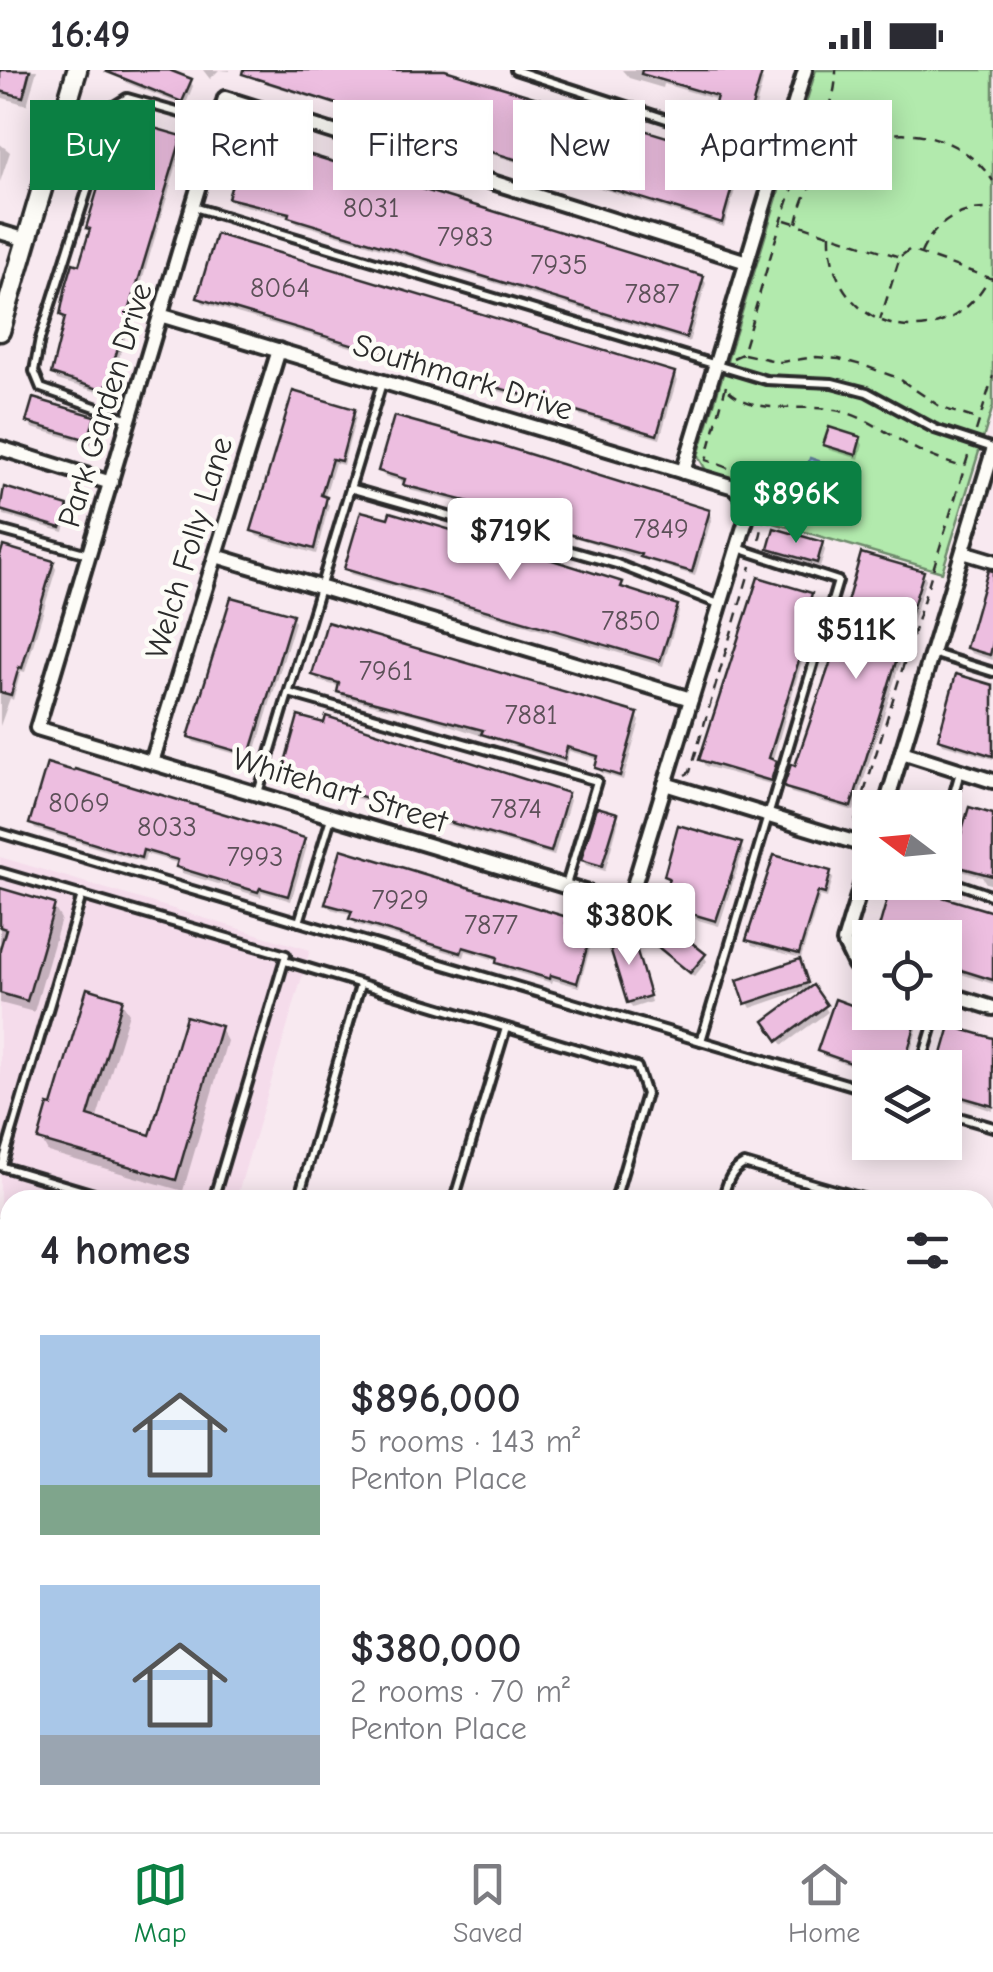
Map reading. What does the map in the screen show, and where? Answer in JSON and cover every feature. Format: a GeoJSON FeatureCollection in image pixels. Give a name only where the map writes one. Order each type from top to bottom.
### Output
{"type":"FeatureCollection","features":[{"type":"Feature","properties":{"kind":"street"},"geometry":{"type":"LineString","coordinates":[[0,330],[77,70]]}},
{"type":"Feature","properties":{"kind":"street"},"geometry":{"type":"LineString","coordinates":[[796,100],[805,70]]}},
{"type":"Feature","properties":{"kind":"street","name":"Park Garden Drive"},"geometry":{"type":"LineString","coordinates":[[313,126],[747,262]]}},
{"type":"Feature","properties":{"kind":"street","name":"Park Garden Drive"},"geometry":{"type":"LineString","coordinates":[[37,728],[197,190]]}},
{"type":"Feature","properties":{"kind":"street"},"geometry":{"type":"LineString","coordinates":[[683,472],[769,190]]}},
{"type":"Feature","properties":{"kind":"street"},"geometry":{"type":"LineString","coordinates":[[0,232],[27,240]]}},
{"type":"Feature","properties":{"kind":"street","name":"Southmark Drive"},"geometry":{"type":"LineString","coordinates":[[160,315],[734,487],[745,499],[747,518],[738,548]]}},
{"type":"Feature","properties":{"kind":"street","name":"Welch Folly Lane"},"geometry":{"type":"LineString","coordinates":[[152,762],[279,350]]}},
{"type":"Feature","properties":{"kind":"street"},"geometry":{"type":"LineString","coordinates":[[0,448],[110,482]]}},
{"type":"Feature","properties":{"kind":"street"},"geometry":{"type":"LineString","coordinates":[[890,790],[993,450]]}},
{"type":"Feature","properties":{"kind":"street"},"geometry":{"type":"LineString","coordinates":[[738,548],[666,784],[852,842]]}},
{"type":"Feature","properties":{"kind":"street"},"geometry":{"type":"LineString","coordinates":[[962,552],[993,561]]}},
{"type":"Feature","properties":{"kind":"street"},"geometry":{"type":"LineString","coordinates":[[216,556],[692,699]]}},
{"type":"Feature","properties":{"kind":"street","name":"Whitehart Street"},"geometry":{"type":"LineString","coordinates":[[37,728],[628,905],[666,784]]}},
{"type":"Feature","properties":{"kind":"street"},"geometry":{"type":"LineString","coordinates":[[902,752],[993,781]]}},
{"type":"Feature","properties":{"kind":"street"},"geometry":{"type":"LineString","coordinates":[[852,959],[844,942],[857,900]]}},
{"type":"Feature","properties":{"kind":"street"},"geometry":{"type":"LineString","coordinates":[[962,998],[993,1008]]}},
{"type":"Feature","properties":{"kind":"lane"},"geometry":{"type":"LineString","coordinates":[[516,70],[665,118]]}},
{"type":"Feature","properties":{"kind":"lane"},"geometry":{"type":"LineString","coordinates":[[130,418],[41,388],[34,370],[40,338],[114,106],[127,98],[175,110]]}},
{"type":"Feature","properties":{"kind":"lane"},"geometry":{"type":"LineString","coordinates":[[192,207],[766,380],[832,383],[867,392],[924,424],[993,450]]}},
{"type":"Feature","properties":{"kind":"lane"},"geometry":{"type":"LineString","coordinates":[[258,794],[382,381]]}},
{"type":"Feature","properties":{"kind":"lane"},"geometry":{"type":"LineString","coordinates":[[350,488],[616,564],[720,605]]}},
{"type":"Feature","properties":{"kind":"lane"},"geometry":{"type":"LineString","coordinates":[[0,530],[90,554]]}},
{"type":"Feature","properties":{"kind":"lane"},"geometry":{"type":"LineString","coordinates":[[701,1041],[838,580],[738,548]]}},
{"type":"Feature","properties":{"kind":"lane"},"geometry":{"type":"LineString","coordinates":[[932,653],[993,672]]}},
{"type":"Feature","properties":{"kind":"lane"},"geometry":{"type":"LineString","coordinates":[[289,692],[597,781],[565,886]]}},
{"type":"Feature","properties":{"kind":"lane"},"geometry":{"type":"LineString","coordinates":[[955,790],[961,771]]}},
{"type":"Feature","properties":{"kind":"lane"},"geometry":{"type":"LineString","coordinates":[[300,922],[332,816]]}},
{"type":"Feature","properties":{"kind":"lane"},"geometry":{"type":"LineString","coordinates":[[0,834],[852,1086]]}},
{"type":"Feature","properties":{"kind":"lane"},"geometry":{"type":"LineString","coordinates":[[0,872],[286,956],[216,1190]]}},
{"type":"Feature","properties":{"kind":"lane"},"geometry":{"type":"LineString","coordinates":[[962,885],[993,896]]}},
{"type":"Feature","properties":{"kind":"lane"},"geometry":{"type":"LineString","coordinates":[[81,1190],[1,1166],[82,896]]}},
{"type":"Feature","properties":{"kind":"lane"},"geometry":{"type":"LineString","coordinates":[[285,961],[637,1067],[646,1094],[618,1190]]}},
{"type":"Feature","properties":{"kind":"lane"},"geometry":{"type":"LineString","coordinates":[[301,1190],[360,986]]}},
{"type":"Feature","properties":{"kind":"lane"},"geometry":{"type":"LineString","coordinates":[[457,1190],[506,1028]]}},
{"type":"Feature","properties":{"kind":"lane"},"geometry":{"type":"LineString","coordinates":[[962,1118],[993,1127]]}},
{"type":"Feature","properties":{"kind":"lane"},"geometry":{"type":"LineString","coordinates":[[725,1190],[728,1178],[744,1164],[834,1190]]}},
{"type":"Feature","properties":{"kind":"path"},"geometry":{"type":"LineString","coordinates":[[742,354],[798,174],[834,100],[836,70]]}},
{"type":"Feature","properties":{"kind":"path"},"geometry":{"type":"LineString","coordinates":[[796,224],[808,189],[827,165],[853,145],[884,134],[918,133],[949,142],[978,160],[993,181]]}},
{"type":"Feature","properties":{"kind":"path"},"geometry":{"type":"LineString","coordinates":[[920,254],[932,234],[950,218],[971,210],[993,209]]}},
{"type":"Feature","properties":{"kind":"path"},"geometry":{"type":"LineString","coordinates":[[784,219],[900,257]]}},
{"type":"Feature","properties":{"kind":"path"},"geometry":{"type":"LineString","coordinates":[[830,234],[831,261],[841,286],[857,306],[880,320],[918,327],[943,322],[975,300],[991,278],[909,250],[900,257],[880,320]]}},
{"type":"Feature","properties":{"kind":"path"},"geometry":{"type":"LineString","coordinates":[[716,366],[742,354],[782,362],[816,357],[838,359],[898,378],[942,408],[980,420]]}},
{"type":"Feature","properties":{"kind":"path"},"geometry":{"type":"LineString","coordinates":[[865,790],[993,376]]}},
{"type":"Feature","properties":{"kind":"path"},"geometry":{"type":"LineString","coordinates":[[728,390],[750,403],[784,409],[829,408],[853,414],[935,459],[965,468]]}},
{"type":"Feature","properties":{"kind":"shaded area"},"geometry":{"type":"Polygon","coordinates":[[[0,857],[310,950],[239,1190],[0,1190],[0,857]]]}},
{"type":"Feature","properties":{"kind":"green space"},"geometry":{"type":"Polygon","coordinates":[[[816,70],[993,70],[993,406],[942,572],[757,518],[747,491],[706,470],[698,456],[779,190],[892,190],[892,100],[807,100],[816,70]]]}},
{"type":"Feature","properties":{"kind":"water"},"geometry":{"type":"Polygon","coordinates":[[[810,458],[819,461],[818,468],[848,477],[850,471],[859,473],[849,506],[811,492],[800,492],[810,458]]]}},
{"type":"Feature","properties":{"kind":"building"},"geometry":{"type":"Polygon","coordinates":[[[0,70],[30,70],[23,97],[0,91],[0,70]]]}},
{"type":"Feature","properties":{"kind":"building"},"geometry":{"type":"Polygon","coordinates":[[[169,70],[192,79],[183,100],[177,100],[105,71],[169,70]]]}},
{"type":"Feature","properties":{"kind":"building"},"geometry":{"type":"Polygon","coordinates":[[[243,70],[445,70],[544,100],[513,100],[513,159],[493,152],[493,100],[333,103],[242,74],[243,70]]]}},
{"type":"Feature","properties":{"kind":"building"},"geometry":{"type":"Polygon","coordinates":[[[642,70],[762,73],[754,100],[716,100],[717,96],[641,74],[642,70]]]}},
{"type":"Feature","properties":{"kind":"building"},"geometry":{"type":"Polygon","coordinates":[[[155,128],[175,134],[175,159],[105,391],[51,374],[65,317],[60,315],[66,286],[73,263],[79,265],[90,229],[86,228],[97,190],[155,190],[155,128]]]}},
{"type":"Feature","properties":{"kind":"building"},"geometry":{"type":"Polygon","coordinates":[[[645,130],[665,136],[665,190],[731,190],[722,223],[615,190],[645,190],[645,130]]]}},
{"type":"Feature","properties":{"kind":"building"},"geometry":{"type":"Polygon","coordinates":[[[313,156],[333,162],[333,190],[425,190],[704,276],[686,338],[288,217],[289,213],[228,198],[230,190],[313,190],[313,156]]]}},
{"type":"Feature","properties":{"kind":"building"},"geometry":{"type":"Polygon","coordinates":[[[216,234],[675,372],[657,435],[197,298],[216,234]]]}},
{"type":"Feature","properties":{"kind":"building"},"geometry":{"type":"Polygon","coordinates":[[[293,391],[355,409],[341,461],[332,459],[321,495],[327,497],[314,549],[251,531],[293,391]]]}},
{"type":"Feature","properties":{"kind":"building"},"geometry":{"type":"Polygon","coordinates":[[[33,398],[95,416],[88,440],[26,422],[33,398]]]}},
{"type":"Feature","properties":{"kind":"building"},"geometry":{"type":"Polygon","coordinates":[[[394,416],[710,510],[692,572],[521,521],[493,508],[403,485],[405,479],[378,471],[394,416]]]}},
{"type":"Feature","properties":{"kind":"building"},"geometry":{"type":"Polygon","coordinates":[[[829,427],[861,437],[856,455],[823,445],[829,427]]]}},
{"type":"Feature","properties":{"kind":"building"},"geometry":{"type":"Polygon","coordinates":[[[4,487],[68,506],[61,528],[0,510],[4,487]]]}},
{"type":"Feature","properties":{"kind":"building"},"geometry":{"type":"Polygon","coordinates":[[[361,511],[388,518],[390,512],[533,554],[623,582],[621,587],[678,605],[660,661],[344,569],[361,511]]]}},
{"type":"Feature","properties":{"kind":"building"},"geometry":{"type":"Polygon","coordinates":[[[774,528],[823,542],[817,563],[768,549],[774,528]]]}},
{"type":"Feature","properties":{"kind":"building"},"geometry":{"type":"Polygon","coordinates":[[[3,546],[54,561],[11,695],[0,692],[3,546]]]}},
{"type":"Feature","properties":{"kind":"building"},"geometry":{"type":"Polygon","coordinates":[[[861,553],[924,571],[856,790],[852,790],[851,807],[784,785],[791,764],[795,766],[835,649],[840,651],[851,614],[844,613],[861,553]]]}},
{"type":"Feature","properties":{"kind":"building"},"geometry":{"type":"Polygon","coordinates":[[[988,570],[993,571],[990,655],[966,648],[988,570]]]}},
{"type":"Feature","properties":{"kind":"building"},"geometry":{"type":"Polygon","coordinates":[[[758,577],[812,593],[805,619],[811,621],[769,758],[777,761],[771,781],[699,760],[758,577]]]}},
{"type":"Feature","properties":{"kind":"building"},"geometry":{"type":"Polygon","coordinates":[[[231,597],[293,614],[250,755],[188,737],[231,597]]]}},
{"type":"Feature","properties":{"kind":"building"},"geometry":{"type":"Polygon","coordinates":[[[327,622],[638,713],[620,776],[595,768],[598,756],[567,747],[564,759],[481,734],[483,730],[337,692],[339,683],[312,675],[327,622]]]}},
{"type":"Feature","properties":{"kind":"building"},"geometry":{"type":"Polygon","coordinates":[[[956,674],[993,685],[993,756],[938,739],[956,674]]]}},
{"type":"Feature","properties":{"kind":"building"},"geometry":{"type":"Polygon","coordinates":[[[298,716],[324,723],[326,716],[568,793],[551,852],[282,773],[298,716]]]}},
{"type":"Feature","properties":{"kind":"building"},"geometry":{"type":"Polygon","coordinates":[[[47,763],[305,838],[288,896],[260,888],[258,892],[176,867],[178,860],[143,850],[141,858],[29,824],[47,763]]]}},
{"type":"Feature","properties":{"kind":"building"},"geometry":{"type":"Polygon","coordinates":[[[597,807],[618,813],[602,866],[581,860],[597,807]]]}},
{"type":"Feature","properties":{"kind":"building"},"geometry":{"type":"Polygon","coordinates":[[[969,807],[993,814],[993,876],[962,868],[962,831],[969,807]]]}},
{"type":"Feature","properties":{"kind":"building"},"geometry":{"type":"Polygon","coordinates":[[[678,825],[742,843],[716,921],[661,905],[669,878],[664,876],[678,825]]]}},
{"type":"Feature","properties":{"kind":"building"},"geometry":{"type":"Polygon","coordinates":[[[341,849],[567,917],[566,923],[592,930],[577,983],[496,963],[497,957],[463,947],[461,953],[349,919],[352,911],[325,904],[341,849]]]}},
{"type":"Feature","properties":{"kind":"building"},"geometry":{"type":"Polygon","coordinates":[[[774,855],[831,871],[825,894],[818,892],[799,954],[746,940],[774,855]]]}},
{"type":"Feature","properties":{"kind":"building"},"geometry":{"type":"Polygon","coordinates":[[[0,888],[55,904],[27,1001],[0,993],[0,949],[6,929],[0,927],[0,888]]]}},
{"type":"Feature","properties":{"kind":"building"},"geometry":{"type":"Polygon","coordinates":[[[887,900],[953,900],[993,912],[993,980],[962,970],[962,920],[881,920],[887,900]]]}},
{"type":"Feature","properties":{"kind":"building"},"geometry":{"type":"Polygon","coordinates":[[[657,915],[706,954],[690,973],[642,934],[657,915]]]}},
{"type":"Feature","properties":{"kind":"building"},"geometry":{"type":"Polygon","coordinates":[[[632,934],[650,996],[627,1003],[608,941],[632,934]]]}},
{"type":"Feature","properties":{"kind":"building"},"geometry":{"type":"Polygon","coordinates":[[[800,959],[808,983],[745,1004],[737,980],[800,959]]]}},
{"type":"Feature","properties":{"kind":"building"},"geometry":{"type":"Polygon","coordinates":[[[813,985],[827,1005],[778,1041],[764,1021],[813,985]]]}},
{"type":"Feature","properties":{"kind":"building"},"geometry":{"type":"Polygon","coordinates":[[[87,988],[123,999],[88,1116],[150,1135],[186,1016],[221,1026],[176,1180],[38,1140],[87,988]]]}},
{"type":"Feature","properties":{"kind":"building"},"geometry":{"type":"Polygon","coordinates":[[[835,999],[852,1005],[852,1030],[914,1030],[908,1050],[852,1050],[852,1063],[817,1051],[835,999]]]}},
{"type":"Feature","properties":{"kind":"building"},"geometry":{"type":"Polygon","coordinates":[[[949,1030],[993,1038],[993,1106],[962,1097],[962,1050],[943,1050],[949,1030]]]}}]}
